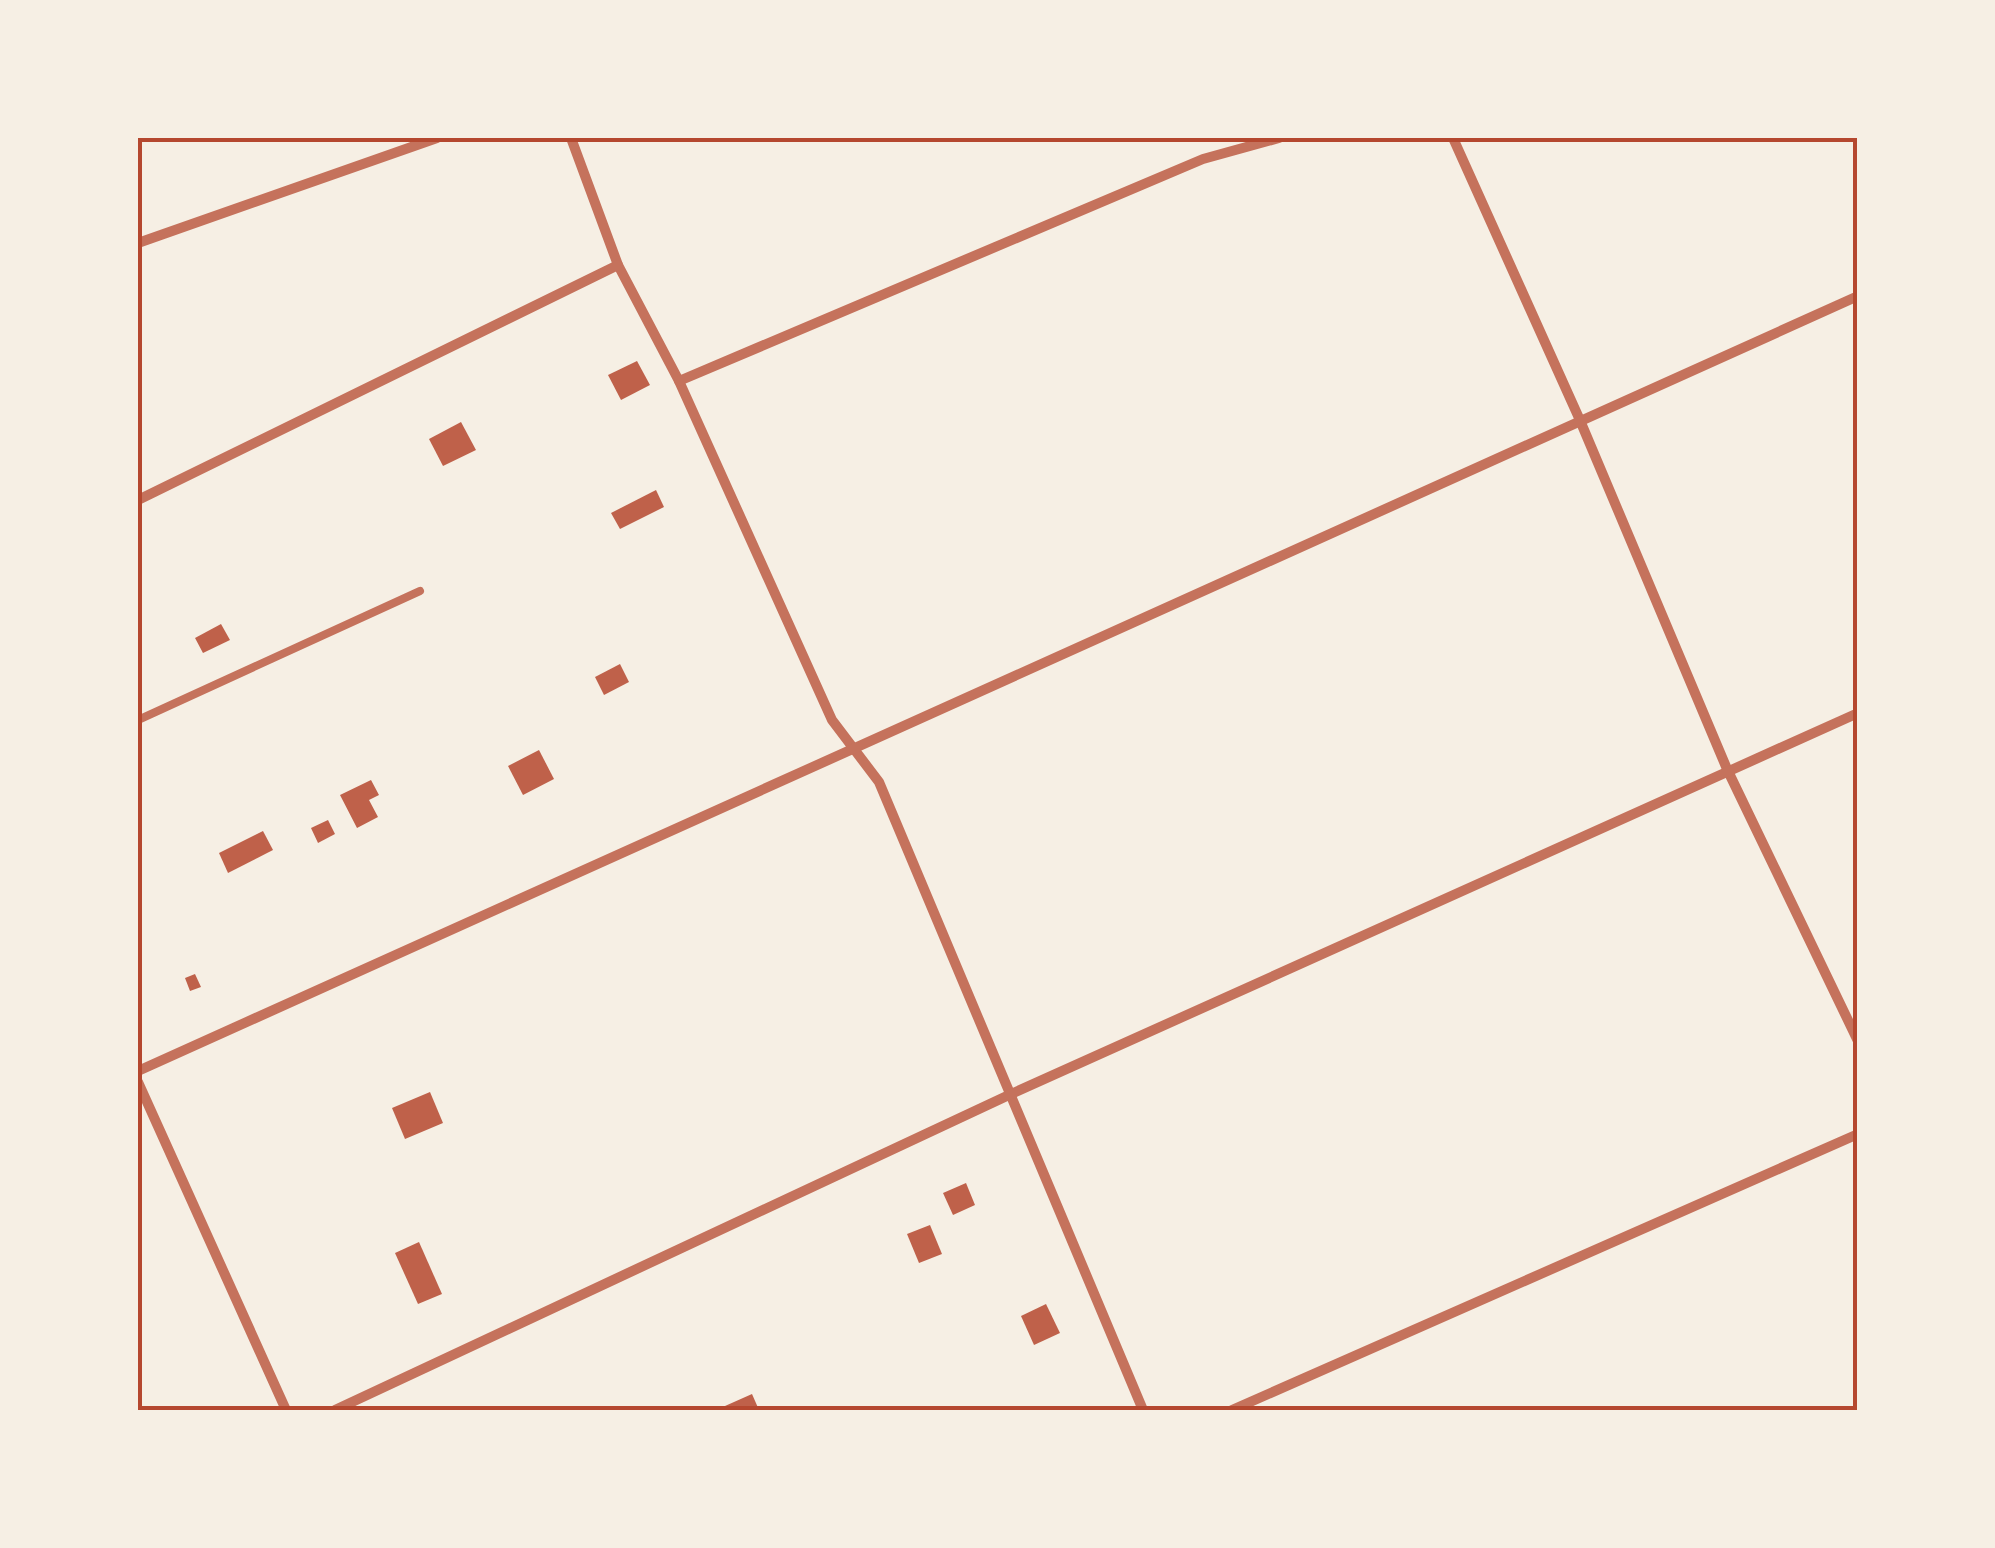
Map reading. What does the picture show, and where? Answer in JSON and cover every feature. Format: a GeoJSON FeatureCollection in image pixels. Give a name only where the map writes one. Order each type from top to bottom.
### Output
{"type":"FeatureCollection","features":[{"type":"Feature","properties":{"kind":"street"},"geometry":{"type":"LineString","coordinates":[[138,242],[437,138]]}},
{"type":"Feature","properties":{"kind":"street"},"geometry":{"type":"LineString","coordinates":[[571,138],[618,265],[679,382],[832,720],[879,782],[1143,1410]]}},
{"type":"Feature","properties":{"kind":"street"},"geometry":{"type":"LineString","coordinates":[[679,382],[1203,160],[1279,138]]}},
{"type":"Feature","properties":{"kind":"street"},"geometry":{"type":"LineString","coordinates":[[1453,138],[1579,418],[1727,769],[1858,1040]]}},
{"type":"Feature","properties":{"kind":"street"},"geometry":{"type":"LineString","coordinates":[[138,500],[618,265]]}},
{"type":"Feature","properties":{"kind":"street"},"geometry":{"type":"LineString","coordinates":[[138,1071],[1579,418],[1858,296]]}},
{"type":"Feature","properties":{"kind":"street"},"geometry":{"type":"LineString","coordinates":[[335,1410],[1008,1095],[1858,713]]}},
{"type":"Feature","properties":{"kind":"street"},"geometry":{"type":"LineString","coordinates":[[138,1082],[286,1410]]}},
{"type":"Feature","properties":{"kind":"street"},"geometry":{"type":"LineString","coordinates":[[1232,1410],[1858,1134]]}},
{"type":"Feature","properties":{"kind":"lane"},"geometry":{"type":"LineString","coordinates":[[138,720],[420,591]]}},
{"type":"Feature","properties":{"kind":"building"},"geometry":{"type":"Polygon","coordinates":[[[637,361],[650,385],[621,400],[608,375],[637,361]]]}},
{"type":"Feature","properties":{"kind":"building"},"geometry":{"type":"Polygon","coordinates":[[[461,422],[476,450],[443,466],[429,439],[461,422]]]}},
{"type":"Feature","properties":{"kind":"building"},"geometry":{"type":"Polygon","coordinates":[[[656,490],[664,507],[620,529],[611,513],[656,490]]]}},
{"type":"Feature","properties":{"kind":"building"},"geometry":{"type":"Polygon","coordinates":[[[221,624],[230,640],[203,653],[195,638],[221,624]]]}},
{"type":"Feature","properties":{"kind":"building"},"geometry":{"type":"Polygon","coordinates":[[[620,664],[629,682],[604,695],[595,677],[620,664]]]}},
{"type":"Feature","properties":{"kind":"building"},"geometry":{"type":"Polygon","coordinates":[[[539,750],[554,779],[523,795],[508,766],[539,750]]]}},
{"type":"Feature","properties":{"kind":"building"},"geometry":{"type":"Polygon","coordinates":[[[371,780],[379,795],[369,800],[378,817],[357,828],[340,795],[371,780]]]}},
{"type":"Feature","properties":{"kind":"building"},"geometry":{"type":"Polygon","coordinates":[[[328,820],[335,834],[318,843],[311,828],[328,820]]]}},
{"type":"Feature","properties":{"kind":"building"},"geometry":{"type":"Polygon","coordinates":[[[263,831],[273,850],[228,873],[219,853],[263,831]]]}},
{"type":"Feature","properties":{"kind":"building"},"geometry":{"type":"Polygon","coordinates":[[[195,974],[201,987],[190,991],[185,978],[195,974]]]}},
{"type":"Feature","properties":{"kind":"building"},"geometry":{"type":"Polygon","coordinates":[[[430,1092],[443,1123],[405,1139],[392,1108],[430,1092]]]}},
{"type":"Feature","properties":{"kind":"building"},"geometry":{"type":"Polygon","coordinates":[[[966,1183],[975,1205],[953,1215],[943,1193],[966,1183]]]}},
{"type":"Feature","properties":{"kind":"building"},"geometry":{"type":"Polygon","coordinates":[[[930,1225],[942,1254],[919,1263],[907,1234],[930,1225]]]}},
{"type":"Feature","properties":{"kind":"building"},"geometry":{"type":"Polygon","coordinates":[[[419,1242],[442,1294],[418,1304],[395,1253],[419,1242]]]}},
{"type":"Feature","properties":{"kind":"building"},"geometry":{"type":"Polygon","coordinates":[[[1046,1304],[1060,1333],[1034,1345],[1021,1316],[1046,1304]]]}},
{"type":"Feature","properties":{"kind":"building"},"geometry":{"type":"Polygon","coordinates":[[[752,1394],[759,1410],[727,1410],[725,1406],[752,1394]]]}}]}
